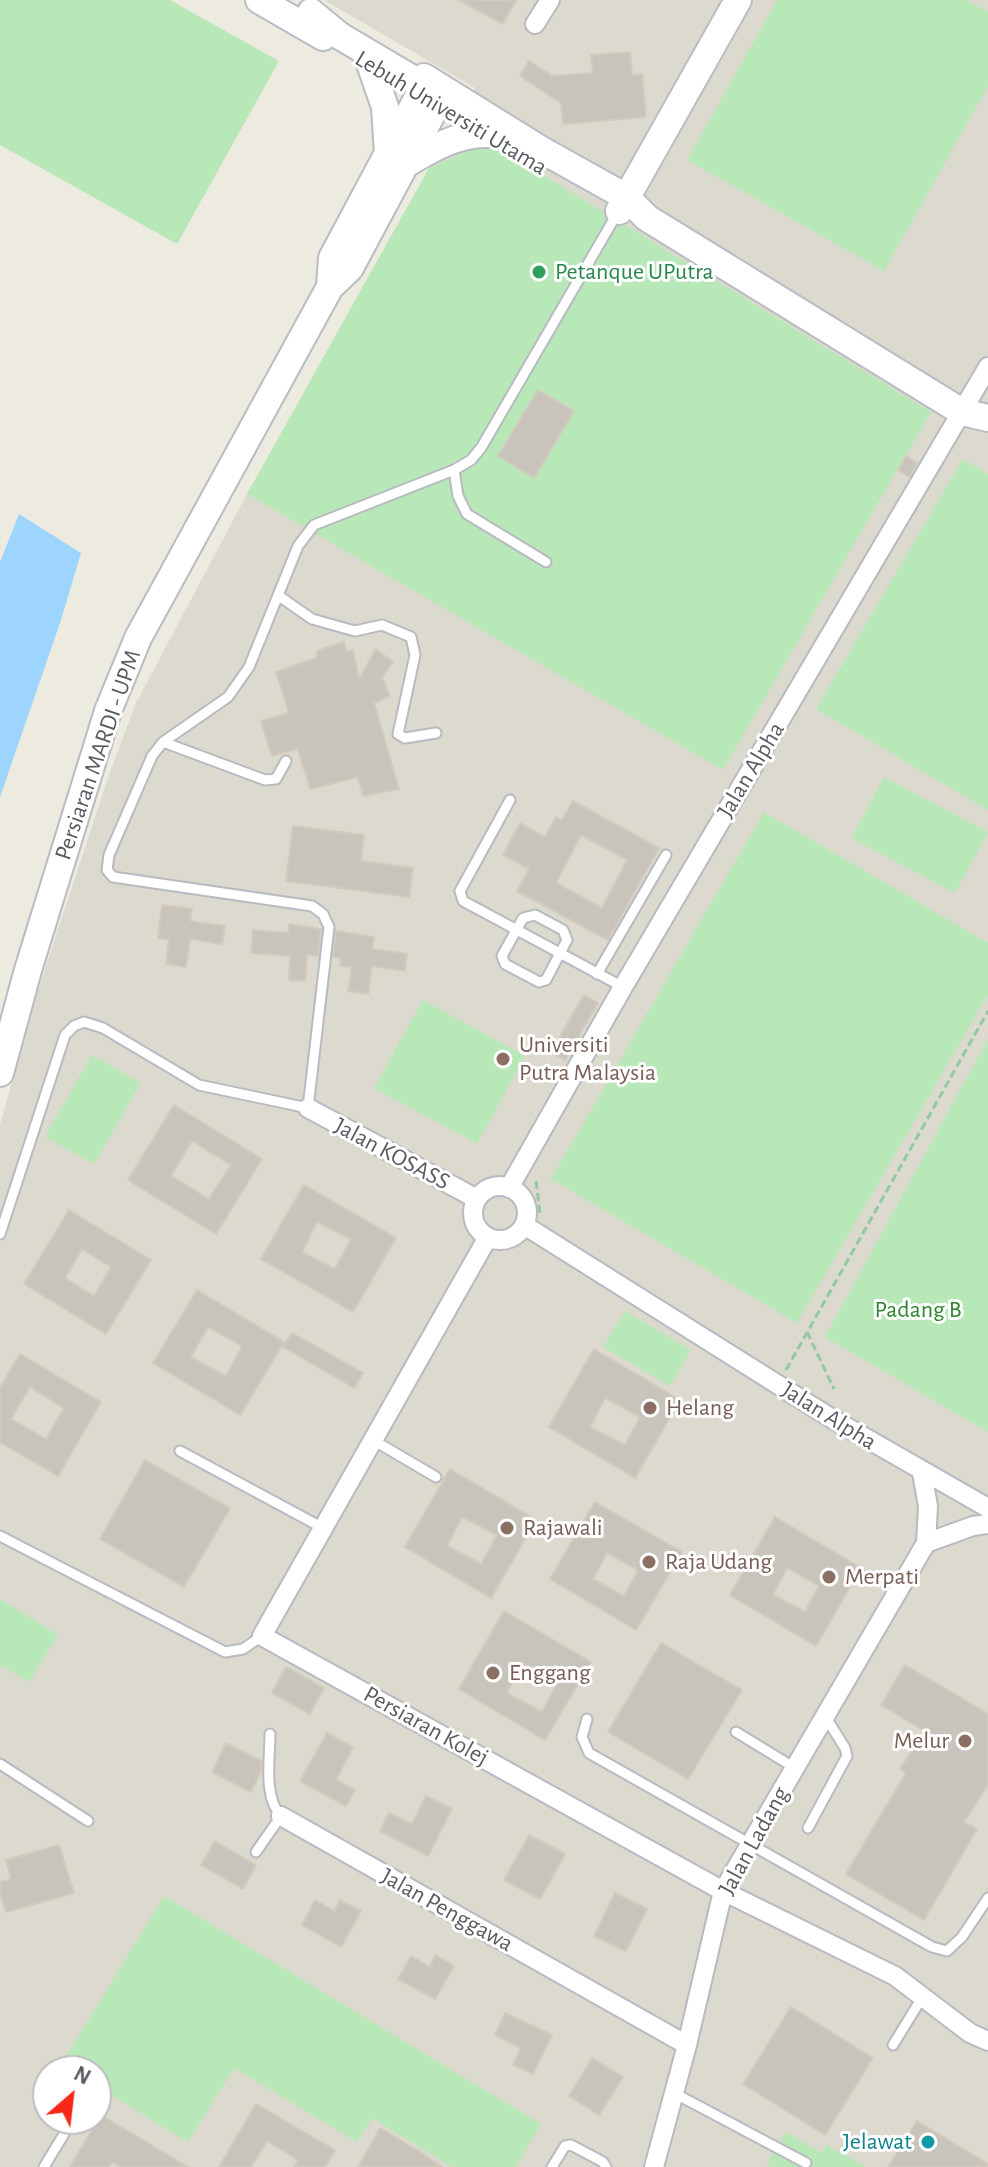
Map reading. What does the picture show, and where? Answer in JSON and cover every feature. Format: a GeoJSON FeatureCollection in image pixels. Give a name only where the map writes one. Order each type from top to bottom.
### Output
{"type":"FeatureCollection","features":[{"type":"Feature","properties":{"kind":"street","name":"Lebuh Universiti Utama"},"geometry":{"type":"LineString","coordinates":[[259,0],[429,96],[488,134],[647,218],[962,412],[988,418]]}},
{"type":"Feature","properties":{"kind":"street"},"geometry":{"type":"LineString","coordinates":[[535,24],[550,0]]}},
{"type":"Feature","properties":{"kind":"street"},"geometry":{"type":"LineString","coordinates":[[622,204],[738,0]]}},
{"type":"Feature","properties":{"kind":"street","name":"Lebuh Universiti Utama"},"geometry":{"type":"LineString","coordinates":[[300,6],[436,84],[622,204]]}},
{"type":"Feature","properties":{"kind":"street"},"geometry":{"type":"LineString","coordinates":[[300,6],[429,96],[540,149]]}},
{"type":"Feature","properties":{"kind":"street"},"geometry":{"type":"LineString","coordinates":[[370,64],[385,107],[397,159],[477,134],[488,134]]}},
{"type":"Feature","properties":{"kind":"street","name":"Persiaran MARDI - UPM"},"geometry":{"type":"LineString","coordinates":[[0,1073],[28,970],[108,711],[138,638],[330,287],[350,268],[397,159],[429,96]]}},
{"type":"Feature","properties":{"kind":"street","name":"Jalan Alpha"},"geometry":{"type":"LineString","coordinates":[[509,1188],[623,987],[988,367]]}},
{"type":"Feature","properties":{"kind":"street","name":"Jalan KOSASS"},"geometry":{"type":"LineString","coordinates":[[308,1108],[477,1199]]}},
{"type":"Feature","properties":{"kind":"street"},"geometry":{"type":"LineString","coordinates":[[492,1188],[509,1188],[517,1193],[526,1208],[524,1225],[513,1237],[496,1240],[488,1237],[475,1224],[473,1215],[477,1199],[492,1188]]}},
{"type":"Feature","properties":{"kind":"street","name":"Jalan Alpha"},"geometry":{"type":"LineString","coordinates":[[524,1225],[922,1473],[988,1508]]}},
{"type":"Feature","properties":{"kind":"street"},"geometry":{"type":"LineString","coordinates":[[262,1636],[488,1237]]}},
{"type":"Feature","properties":{"kind":"street","name":"Jalan Ladang"},"geometry":{"type":"LineString","coordinates":[[654,2167],[687,2045],[723,1891],[926,1543],[928,1506],[922,1473]]}},
{"type":"Feature","properties":{"kind":"street"},"geometry":{"type":"LineString","coordinates":[[926,1543],[973,1526],[988,1524]]}},
{"type":"Feature","properties":{"kind":"street","name":"Persiaran Kolej"},"geometry":{"type":"LineString","coordinates":[[262,1636],[723,1891],[895,1976],[970,2033],[988,2041]]}},
{"type":"Feature","properties":{"kind":"street","name":"Jalan Penggawa"},"geometry":{"type":"LineString","coordinates":[[281,1816],[687,2045]]}},
{"type":"Feature","properties":{"kind":"lane"},"geometry":{"type":"LineString","coordinates":[[0,1234],[65,1035],[74,1026],[84,1022],[103,1028],[199,1085],[308,1108],[329,927],[323,914],[312,906],[113,877],[107,870],[109,855],[152,756],[163,742],[228,697],[249,667],[298,546],[314,525],[454,470],[471,460],[481,448],[622,204]]}},
{"type":"Feature","properties":{"kind":"lane"},"geometry":{"type":"LineString","coordinates":[[454,470],[458,496],[467,514],[546,562]]}},
{"type":"Feature","properties":{"kind":"lane"},"geometry":{"type":"LineString","coordinates":[[279,596],[312,619],[355,631],[382,625],[411,637],[415,655],[398,734],[405,738],[436,733]]}},
{"type":"Feature","properties":{"kind":"lane"},"geometry":{"type":"LineString","coordinates":[[163,742],[265,780],[276,779],[286,761]]}},
{"type":"Feature","properties":{"kind":"lane"},"geometry":{"type":"LineString","coordinates":[[510,800],[460,891],[460,897],[623,987]]}},
{"type":"Feature","properties":{"kind":"lane"},"geometry":{"type":"LineString","coordinates":[[597,974],[666,855]]}},
{"type":"Feature","properties":{"kind":"lane"},"geometry":{"type":"LineString","coordinates":[[535,915],[563,930],[567,940],[560,954],[546,980],[539,982],[505,964],[502,956],[523,918],[535,915]]}},
{"type":"Feature","properties":{"kind":"lane"},"geometry":{"type":"LineString","coordinates":[[373,1440],[436,1477]]}},
{"type":"Feature","properties":{"kind":"lane"},"geometry":{"type":"LineString","coordinates":[[180,1451],[323,1528]]}},
{"type":"Feature","properties":{"kind":"lane"},"geometry":{"type":"LineString","coordinates":[[0,1536],[225,1652],[243,1649],[262,1636]]}},
{"type":"Feature","properties":{"kind":"lane"},"geometry":{"type":"LineString","coordinates":[[808,1828],[847,1756],[825,1716]]}},
{"type":"Feature","properties":{"kind":"lane"},"geometry":{"type":"LineString","coordinates":[[587,1719],[582,1737],[589,1753],[932,1947],[947,1951],[962,1937],[988,1898]]}},
{"type":"Feature","properties":{"kind":"lane"},"geometry":{"type":"LineString","coordinates":[[736,1732],[795,1768]]}},
{"type":"Feature","properties":{"kind":"lane"},"geometry":{"type":"LineString","coordinates":[[256,1852],[281,1816],[276,1810],[269,1781],[270,1734]]}},
{"type":"Feature","properties":{"kind":"lane"},"geometry":{"type":"LineString","coordinates":[[0,1764],[88,1821]]}},
{"type":"Feature","properties":{"kind":"lane"},"geometry":{"type":"LineString","coordinates":[[893,2045],[923,1996]]}},
{"type":"Feature","properties":{"kind":"lane"},"geometry":{"type":"LineString","coordinates":[[674,2093],[806,2163]]}},
{"type":"Feature","properties":{"kind":"lane"},"geometry":{"type":"LineString","coordinates":[[44,2167],[63,2135]]}},
{"type":"Feature","properties":{"kind":"lane"},"geometry":{"type":"LineString","coordinates":[[552,2167],[565,2146],[571,2145],[603,2162],[606,2167]]}},
{"type":"Feature","properties":{"kind":"path"},"geometry":{"type":"LineString","coordinates":[[779,1385],[988,1011]]}},
{"type":"Feature","properties":{"kind":"path"},"geometry":{"type":"LineString","coordinates":[[535,1180],[538,1209],[552,1242]]}},
{"type":"Feature","properties":{"kind":"path"},"geometry":{"type":"LineString","coordinates":[[807,1332],[834,1389]]}},
{"type":"Feature","properties":{"kind":"shaded area","name":"Universiti Putra Malaysia"},"geometry":{"type":"Polygon","coordinates":[[[324,0],[988,0],[988,2167],[0,2167],[0,1125],[37,993],[136,703],[247,494],[475,88],[324,0]]]}},
{"type":"Feature","properties":{"kind":"green space"},"geometry":{"type":"Polygon","coordinates":[[[0,0],[170,0],[279,61],[177,244],[0,145],[0,0]]]}},
{"type":"Feature","properties":{"kind":"green space"},"geometry":{"type":"Polygon","coordinates":[[[777,0],[967,0],[988,12],[988,86],[884,271],[687,160],[777,0]]]}},
{"type":"Feature","properties":{"kind":"green space"},"geometry":{"type":"Polygon","coordinates":[[[489,142],[931,412],[723,770],[247,494],[429,168],[489,142]]]}},
{"type":"Feature","properties":{"kind":"green space"},"geometry":{"type":"Polygon","coordinates":[[[963,459],[988,474],[988,810],[816,709],[963,459]]]}},
{"type":"Feature","properties":{"kind":"green space"},"geometry":{"type":"Polygon","coordinates":[[[884,777],[988,832],[955,893],[851,838],[884,777]]]}},
{"type":"Feature","properties":{"kind":"green space"},"geometry":{"type":"Polygon","coordinates":[[[764,812],[988,943],[988,995],[797,1323],[551,1179],[764,812]]]}},
{"type":"Feature","properties":{"kind":"green space"},"geometry":{"type":"Polygon","coordinates":[[[423,1000],[525,1056],[477,1144],[374,1088],[423,1000]]]}},
{"type":"Feature","properties":{"kind":"green space","name":"Padang B"},"geometry":{"type":"Polygon","coordinates":[[[988,1039],[988,1432],[825,1337],[988,1039]]]}},
{"type":"Feature","properties":{"kind":"green space"},"geometry":{"type":"Polygon","coordinates":[[[92,1055],[141,1083],[94,1164],[45,1137],[92,1055]]]}},
{"type":"Feature","properties":{"kind":"green space"},"geometry":{"type":"Polygon","coordinates":[[[625,1311],[691,1350],[670,1386],[603,1347],[625,1311]]]}},
{"type":"Feature","properties":{"kind":"green space"},"geometry":{"type":"Polygon","coordinates":[[[0,1599],[58,1635],[29,1682],[0,1665],[0,1599]]]}},
{"type":"Feature","properties":{"kind":"green space"},"geometry":{"type":"Polygon","coordinates":[[[164,1896],[541,2124],[516,2167],[452,2167],[372,2118],[357,2142],[234,2068],[188,2142],[112,2096],[112,2055],[67,2055],[164,1896]]]}},
{"type":"Feature","properties":{"kind":"green space"},"geometry":{"type":"Polygon","coordinates":[[[786,2132],[822,2153],[827,2145],[866,2167],[772,2167],[767,2164],[786,2132]]]}},
{"type":"Feature","properties":{"kind":"water"},"geometry":{"type":"Polygon","coordinates":[[[19,514],[81,553],[0,797],[0,562],[19,514]]]}},
{"type":"Feature","properties":{"kind":"building"},"geometry":{"type":"Polygon","coordinates":[[[459,0],[516,0],[503,24],[459,0]]]}},
{"type":"Feature","properties":{"kind":"building"},"geometry":{"type":"Polygon","coordinates":[[[630,52],[632,75],[642,74],[646,117],[563,124],[561,103],[520,76],[529,61],[552,76],[593,73],[591,55],[630,52]]]}},
{"type":"Feature","properties":{"kind":"building"},"geometry":{"type":"Polygon","coordinates":[[[538,390],[574,411],[534,478],[498,456],[538,390]]]}},
{"type":"Feature","properties":{"kind":"building"},"geometry":{"type":"Polygon","coordinates":[[[906,456],[917,463],[909,477],[898,470],[906,456]]]}},
{"type":"Feature","properties":{"kind":"building"},"geometry":{"type":"Polygon","coordinates":[[[344,642],[346,652],[353,650],[359,679],[376,649],[393,662],[382,677],[390,696],[374,703],[399,789],[363,796],[358,777],[310,789],[298,749],[272,756],[261,721],[289,713],[276,672],[316,658],[317,651],[344,642]]]}},
{"type":"Feature","properties":{"kind":"building"},"geometry":{"type":"Polygon","coordinates":[[[573,801],[659,848],[608,940],[517,891],[529,869],[503,855],[520,823],[545,837],[556,817],[562,820],[573,801]],[[581,835],[556,883],[602,908],[627,860],[581,835]]]}},
{"type":"Feature","properties":{"kind":"building"},"geometry":{"type":"Polygon","coordinates":[[[293,826],[364,835],[361,861],[413,868],[409,897],[286,881],[293,826]]]}},
{"type":"Feature","properties":{"kind":"building"},"geometry":{"type":"Polygon","coordinates":[[[162,905],[192,909],[190,921],[225,926],[222,944],[190,939],[186,967],[166,964],[169,940],[158,938],[162,905]]]}},
{"type":"Feature","properties":{"kind":"building"},"geometry":{"type":"Polygon","coordinates":[[[289,924],[321,929],[318,956],[307,954],[305,981],[289,980],[290,956],[251,953],[253,930],[288,933],[289,924]]]}},
{"type":"Feature","properties":{"kind":"building"},"geometry":{"type":"Polygon","coordinates":[[[336,931],[374,937],[372,949],[407,954],[405,971],[372,966],[368,994],[348,991],[352,967],[340,966],[341,958],[333,957],[336,931]]]}},
{"type":"Feature","properties":{"kind":"building"},"geometry":{"type":"Polygon","coordinates":[[[584,995],[598,1003],[565,1060],[551,1052],[584,995]]]}},
{"type":"Feature","properties":{"kind":"building"},"geometry":{"type":"Polygon","coordinates":[[[174,1105],[262,1159],[216,1234],[128,1180],[174,1105]],[[192,1141],[171,1176],[209,1199],[231,1165],[192,1141]]]}},
{"type":"Feature","properties":{"kind":"building"},"geometry":{"type":"Polygon","coordinates":[[[304,1185],[396,1238],[353,1312],[261,1259],[304,1185]],[[317,1222],[302,1252],[335,1269],[351,1239],[317,1222]]]}},
{"type":"Feature","properties":{"kind":"building"},"geometry":{"type":"Polygon","coordinates":[[[69,1210],[151,1260],[106,1334],[24,1284],[69,1210]],[[82,1249],[65,1278],[94,1296],[111,1267],[82,1249]]]}},
{"type":"Feature","properties":{"kind":"building"},"geometry":{"type":"Polygon","coordinates":[[[197,1290],[284,1342],[240,1415],[153,1363],[197,1290]],[[208,1327],[191,1357],[226,1376],[242,1346],[208,1327]]]}},
{"type":"Feature","properties":{"kind":"building"},"geometry":{"type":"Polygon","coordinates":[[[292,1333],[363,1373],[354,1388],[283,1347],[292,1333]]]}},
{"type":"Feature","properties":{"kind":"building","name":"Helang"},"geometry":{"type":"Polygon","coordinates":[[[594,1349],[680,1400],[635,1478],[549,1427],[594,1349]],[[605,1398],[590,1427],[625,1445],[640,1417],[605,1398]]]}},
{"type":"Feature","properties":{"kind":"building"},"geometry":{"type":"Polygon","coordinates":[[[20,1354],[101,1402],[58,1476],[0,1442],[0,1388],[20,1354]],[[30,1387],[11,1419],[46,1439],[64,1408],[30,1387]]]}},
{"type":"Feature","properties":{"kind":"building"},"geometry":{"type":"Polygon","coordinates":[[[145,1460],[230,1508],[184,1587],[100,1539],[145,1460]]]}},
{"type":"Feature","properties":{"kind":"building","name":"Rajawali"},"geometry":{"type":"Polygon","coordinates":[[[450,1469],[536,1520],[491,1598],[405,1547],[450,1469]],[[462,1517],[447,1546],[481,1564],[497,1535],[462,1517]]]}},
{"type":"Feature","properties":{"kind":"building","name":"Raja Udang"},"geometry":{"type":"Polygon","coordinates":[[[595,1502],[682,1552],[636,1630],[550,1579],[595,1502]],[[607,1553],[593,1579],[624,1596],[638,1570],[607,1553]]]}},
{"type":"Feature","properties":{"kind":"building","name":"Merpati"},"geometry":{"type":"Polygon","coordinates":[[[775,1517],[861,1568],[816,1646],[730,1595],[775,1517]],[[787,1568],[773,1595],[805,1612],[819,1586],[787,1568]]]}},
{"type":"Feature","properties":{"kind":"building","name":"Enggang"},"geometry":{"type":"Polygon","coordinates":[[[504,1611],[591,1662],[545,1740],[459,1689],[504,1611]],[[523,1663],[507,1693],[542,1712],[558,1682],[523,1663]]]}},
{"type":"Feature","properties":{"kind":"building"},"geometry":{"type":"Polygon","coordinates":[[[661,1643],[742,1690],[688,1779],[608,1732],[661,1643]]]}},
{"type":"Feature","properties":{"kind":"building"},"geometry":{"type":"Polygon","coordinates":[[[905,1665],[988,1714],[988,1785],[964,1822],[977,1829],[924,1920],[846,1874],[906,1773],[900,1769],[925,1731],[881,1705],[905,1665]]]}},
{"type":"Feature","properties":{"kind":"building"},"geometry":{"type":"Polygon","coordinates":[[[286,1667],[324,1688],[310,1714],[272,1693],[286,1667]]]}},
{"type":"Feature","properties":{"kind":"building"},"geometry":{"type":"Polygon","coordinates":[[[327,1733],[353,1747],[336,1780],[355,1790],[346,1806],[300,1781],[327,1733]]]}},
{"type":"Feature","properties":{"kind":"building"},"geometry":{"type":"Polygon","coordinates":[[[226,1743],[261,1761],[261,1771],[251,1792],[212,1772],[226,1743]]]}},
{"type":"Feature","properties":{"kind":"building"},"geometry":{"type":"Polygon","coordinates":[[[426,1796],[452,1809],[428,1856],[380,1831],[389,1813],[412,1824],[426,1796]]]}},
{"type":"Feature","properties":{"kind":"building"},"geometry":{"type":"Polygon","coordinates":[[[529,1835],[565,1854],[540,1899],[504,1880],[529,1835]]]}},
{"type":"Feature","properties":{"kind":"building"},"geometry":{"type":"Polygon","coordinates":[[[215,1841],[256,1865],[243,1889],[201,1865],[215,1841]]]}},
{"type":"Feature","properties":{"kind":"building"},"geometry":{"type":"Polygon","coordinates":[[[59,1845],[74,1893],[6,1912],[0,1882],[11,1879],[6,1860],[59,1845]]]}},
{"type":"Feature","properties":{"kind":"building"},"geometry":{"type":"Polygon","coordinates":[[[615,1893],[647,1909],[626,1951],[594,1936],[615,1893]]]}},
{"type":"Feature","properties":{"kind":"building"},"geometry":{"type":"Polygon","coordinates":[[[315,1900],[334,1911],[340,1900],[361,1911],[341,1947],[302,1925],[315,1900]]]}},
{"type":"Feature","properties":{"kind":"building"},"geometry":{"type":"Polygon","coordinates":[[[435,1955],[454,1966],[435,1999],[398,1979],[411,1956],[430,1967],[435,1955]]]}},
{"type":"Feature","properties":{"kind":"building"},"geometry":{"type":"Polygon","coordinates":[[[791,2007],[873,2058],[825,2135],[743,2084],[791,2007]]]}},
{"type":"Feature","properties":{"kind":"building"},"geometry":{"type":"Polygon","coordinates":[[[505,2013],[552,2035],[533,2074],[513,2065],[521,2048],[495,2035],[505,2013]]]}},
{"type":"Feature","properties":{"kind":"building"},"geometry":{"type":"Polygon","coordinates":[[[592,2058],[623,2077],[599,2115],[569,2096],[592,2058]]]}},
{"type":"Feature","properties":{"kind":"building"},"geometry":{"type":"Polygon","coordinates":[[[256,2104],[335,2150],[325,2167],[294,2167],[298,2160],[267,2141],[251,2167],[219,2167],[256,2104]]]}},
{"type":"Feature","properties":{"kind":"building","name":"Jelawat"},"geometry":{"type":"Polygon","coordinates":[[[917,2121],[988,2164],[988,2167],[888,2167],[917,2121]]]}},
{"type":"Feature","properties":{"kind":"building"},"geometry":{"type":"Polygon","coordinates":[[[112,2122],[188,2167],[121,2167],[112,2162],[109,2167],[70,2167],[89,2135],[112,2135],[112,2122]]]}},
{"type":"Feature","properties":{"kind":"building"},"geometry":{"type":"Polygon","coordinates":[[[380,2128],[422,2153],[442,2167],[358,2167],[380,2128]]]}},
{"type":"Feature","properties":{"kind":"place","name":"Petanque UPutra"},"geometry":{"type":"Point","coordinates":[539,272]}},
{"type":"Feature","properties":{"kind":"place","name":"Universiti Putra Malaysia"},"geometry":{"type":"Point","coordinates":[503,1059]}},
{"type":"Feature","properties":{"kind":"place","name":"Helang"},"geometry":{"type":"Point","coordinates":[650,1408]}},
{"type":"Feature","properties":{"kind":"place","name":"Rajawali"},"geometry":{"type":"Point","coordinates":[507,1528]}},
{"type":"Feature","properties":{"kind":"place","name":"Raja Udang"},"geometry":{"type":"Point","coordinates":[649,1562]}},
{"type":"Feature","properties":{"kind":"place","name":"Merpati"},"geometry":{"type":"Point","coordinates":[829,1577]}},
{"type":"Feature","properties":{"kind":"place","name":"Enggang"},"geometry":{"type":"Point","coordinates":[493,1673]}},
{"type":"Feature","properties":{"kind":"place","name":"Melur"},"geometry":{"type":"Point","coordinates":[965,1741]}},
{"type":"Feature","properties":{"kind":"place","name":"Jelawat"},"geometry":{"type":"Point","coordinates":[928,2142]}}]}
